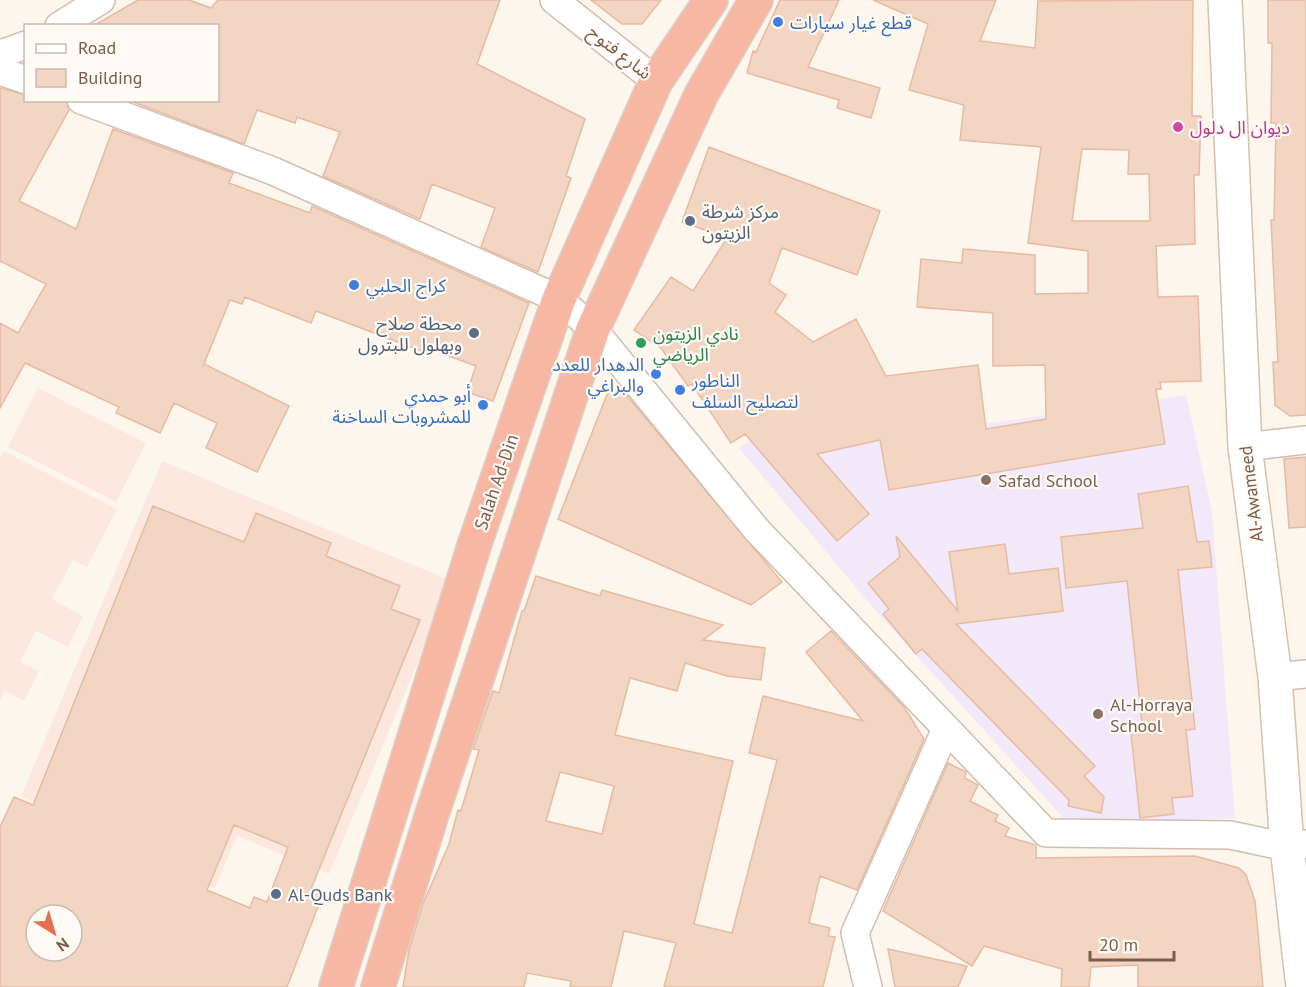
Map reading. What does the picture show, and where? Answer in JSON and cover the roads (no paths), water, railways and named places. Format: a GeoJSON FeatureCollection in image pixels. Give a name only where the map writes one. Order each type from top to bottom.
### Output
{"type":"FeatureCollection","features":[{"type":"Feature","properties":{"kind":"highway","name":"Salah Ad-Din"},"geometry":{"type":"LineString","coordinates":[[336,987],[476,543],[560,298],[657,81],[711,0]]}},
{"type":"Feature","properties":{"kind":"highway"},"geometry":{"type":"LineString","coordinates":[[378,987],[433,811],[593,329],[701,95],[756,0]]}},
{"type":"Feature","properties":{"kind":"main road","name":"Al-Awameed"},"geometry":{"type":"LineString","coordinates":[[1225,0],[1245,447],[1290,676],[1303,987]]}},
{"type":"Feature","properties":{"kind":"street"},"geometry":{"type":"LineString","coordinates":[[62,24],[101,0]]}},
{"type":"Feature","properties":{"kind":"street","name":"شارع فتوح"},"geometry":{"type":"LineString","coordinates":[[554,0],[657,81]]}},
{"type":"Feature","properties":{"kind":"street"},"geometry":{"type":"LineString","coordinates":[[0,54],[24,46]]}},
{"type":"Feature","properties":{"kind":"street"},"geometry":{"type":"LineString","coordinates":[[0,71],[24,79]]}},
{"type":"Feature","properties":{"kind":"street"},"geometry":{"type":"LineString","coordinates":[[86,102],[273,171],[560,298],[593,329],[756,529],[1046,833],[1230,835],[1296,846]]}},
{"type":"Feature","properties":{"kind":"street"},"geometry":{"type":"LineString","coordinates":[[1245,447],[1306,440]]}},
{"type":"Feature","properties":{"kind":"street"},"geometry":{"type":"LineString","coordinates":[[868,987],[855,933],[946,729]]}},
{"type":"Feature","properties":{"kind":"place","name":"قطع غيار سيارات"},"geometry":{"type":"Point","coordinates":[778,22]}},
{"type":"Feature","properties":{"kind":"place","name":"ديوان ال دلول"},"geometry":{"type":"Point","coordinates":[1178,127]}},
{"type":"Feature","properties":{"kind":"place","name":"مركز شرطة الزيتون"},"geometry":{"type":"Point","coordinates":[690,221]}},
{"type":"Feature","properties":{"kind":"place","name":"كراج الحلبي"},"geometry":{"type":"Point","coordinates":[354,285]}},
{"type":"Feature","properties":{"kind":"place","name":"محطة صلاح وبهلول للبترول"},"geometry":{"type":"Point","coordinates":[474,333]}},
{"type":"Feature","properties":{"kind":"place","name":"نادي الزيتون الرياضي"},"geometry":{"type":"Point","coordinates":[641,343]}},
{"type":"Feature","properties":{"kind":"place","name":"الدهدار للعدد والبراغي"},"geometry":{"type":"Point","coordinates":[656,374]}},
{"type":"Feature","properties":{"kind":"place","name":"الناطور لتصليح السلف"},"geometry":{"type":"Point","coordinates":[680,390]}},
{"type":"Feature","properties":{"kind":"place","name":"أبو حمدي للمشروبات الساخنة"},"geometry":{"type":"Point","coordinates":[483,405]}},
{"type":"Feature","properties":{"kind":"place","name":"Safad School"},"geometry":{"type":"Point","coordinates":[986,480]}},
{"type":"Feature","properties":{"kind":"place","name":"Al-Horraya School"},"geometry":{"type":"Point","coordinates":[1098,714]}},
{"type":"Feature","properties":{"kind":"place","name":"Al-Quds Bank"},"geometry":{"type":"Point","coordinates":[276,894]}}]}
